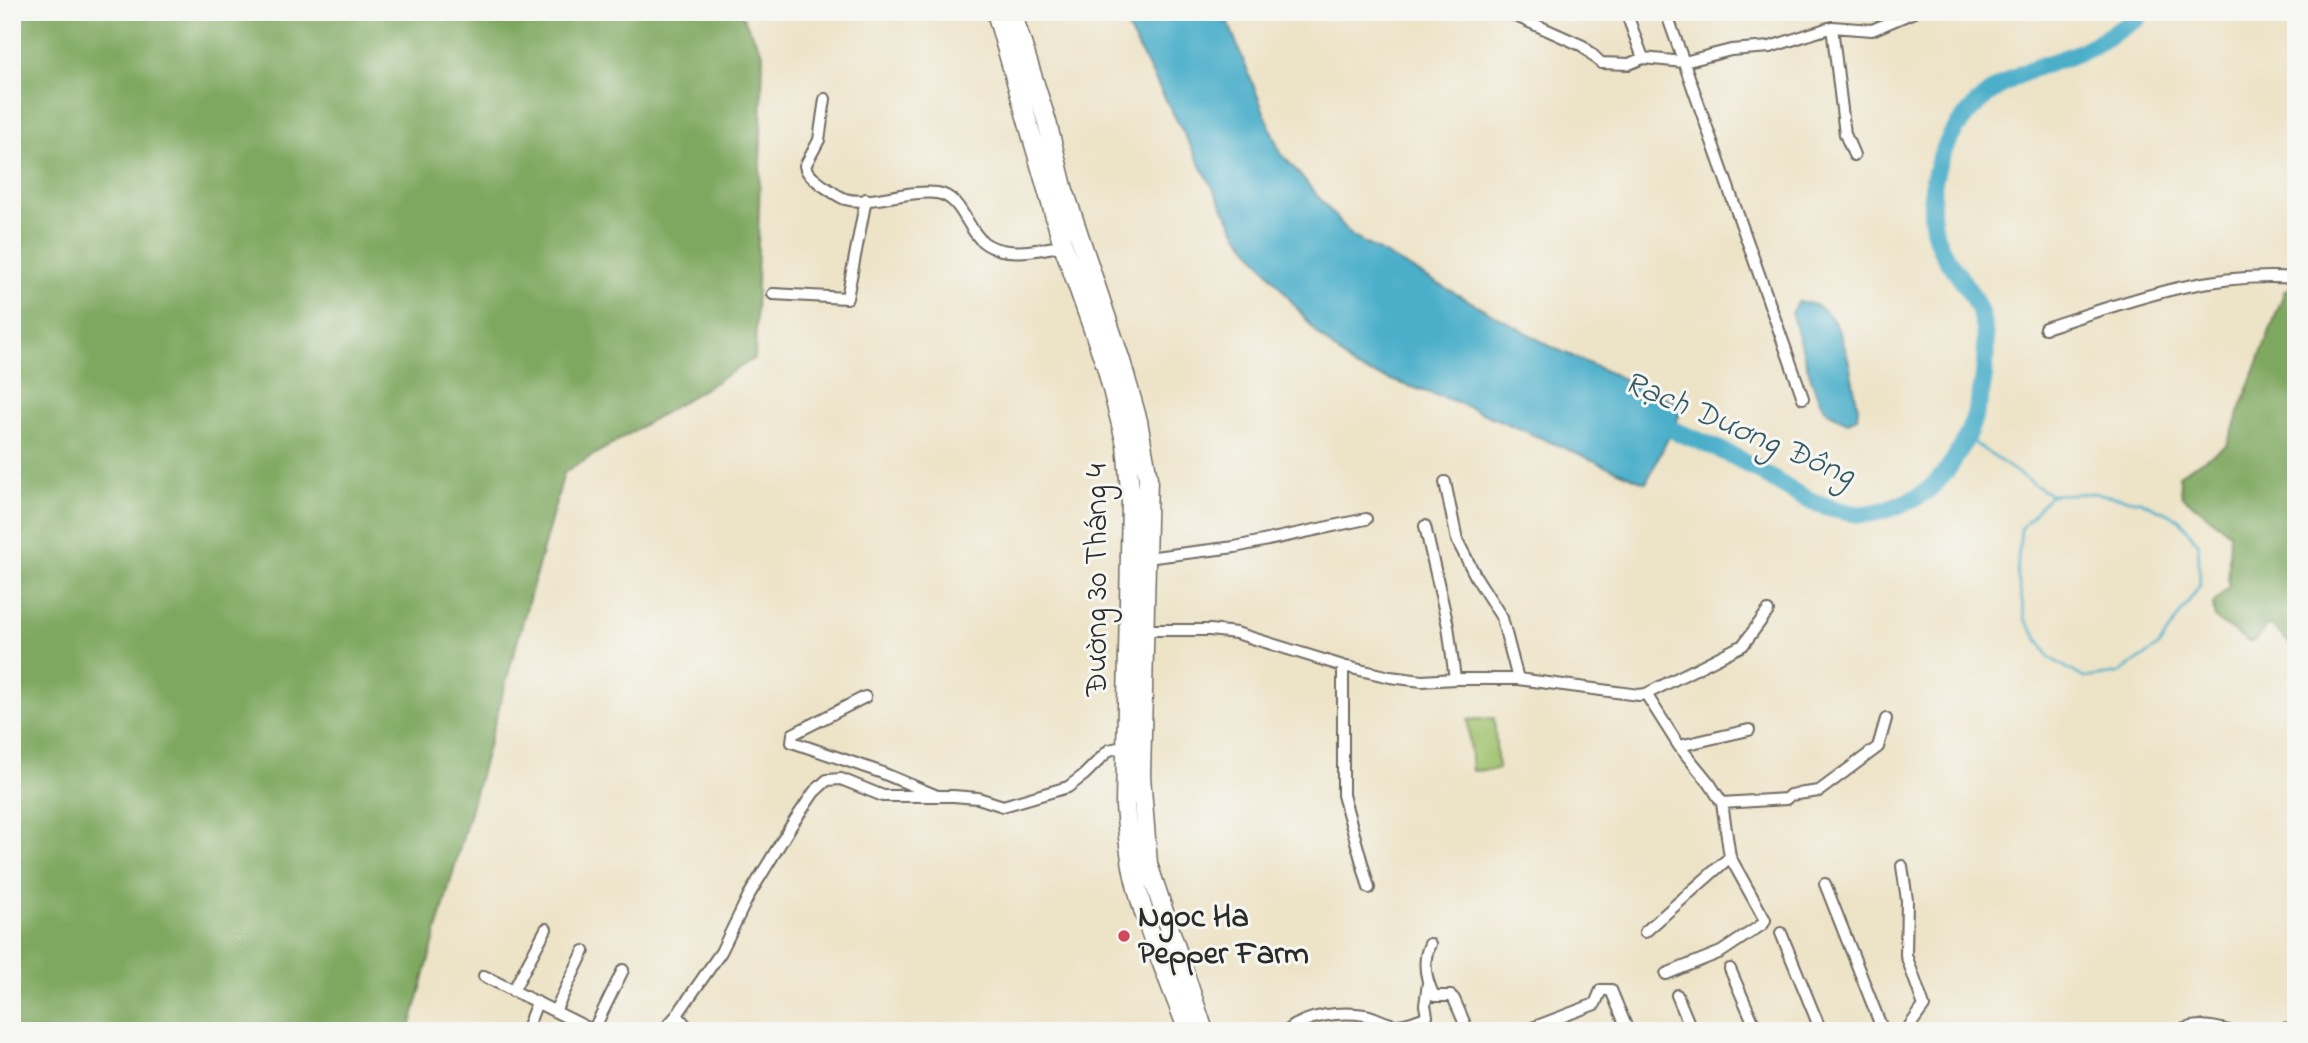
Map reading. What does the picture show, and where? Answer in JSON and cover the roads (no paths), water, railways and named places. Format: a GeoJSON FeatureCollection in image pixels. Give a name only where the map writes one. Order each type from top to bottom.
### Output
{"type":"FeatureCollection","features":[{"type":"Feature","properties":{"kind":"main road","name":"Đường 30 Tháng 4"},"geometry":{"type":"LineString","coordinates":[[996,12],[1066,199],[1114,363],[1131,502],[1138,630],[1143,820],[1153,911],[1188,1031]]}},
{"type":"Feature","properties":{"kind":"main road","name":"Đường 30 Tháng 4"},"geometry":{"type":"LineString","coordinates":[[1012,12],[1039,124],[1063,245],[1138,421],[1148,478],[1146,558],[1127,746],[1125,806],[1128,835],[1134,876],[1153,911],[1204,1031]]}},
{"type":"Feature","properties":{"kind":"street"},"geometry":{"type":"LineString","coordinates":[[1507,12],[1583,46],[1601,63],[1629,64],[1643,58],[1684,62],[1731,50],[1770,47],[1832,27],[1872,30],[1914,12]]}},
{"type":"Feature","properties":{"kind":"street"},"geometry":{"type":"LineString","coordinates":[[1626,12],[1643,58]]}},
{"type":"Feature","properties":{"kind":"street"},"geometry":{"type":"LineString","coordinates":[[1666,12],[1803,398]]}},
{"type":"Feature","properties":{"kind":"street"},"geometry":{"type":"LineString","coordinates":[[2289,12],[2296,16]]}},
{"type":"Feature","properties":{"kind":"street"},"geometry":{"type":"LineString","coordinates":[[1832,27],[1845,134],[1854,155]]}},
{"type":"Feature","properties":{"kind":"street"},"geometry":{"type":"LineString","coordinates":[[825,99],[820,140],[805,166],[806,171],[837,195],[848,200],[937,193],[957,205],[980,239],[990,246],[1024,251],[1063,245]]}},
{"type":"Feature","properties":{"kind":"street"},"geometry":{"type":"LineString","coordinates":[[773,294],[847,298],[866,199]]}},
{"type":"Feature","properties":{"kind":"street"},"geometry":{"type":"LineString","coordinates":[[2045,328],[2172,288],[2257,276],[2296,278]]}},
{"type":"Feature","properties":{"kind":"street"},"geometry":{"type":"LineString","coordinates":[[1446,482],[1457,540],[1502,618],[1518,679]]}},
{"type":"Feature","properties":{"kind":"street"},"geometry":{"type":"LineString","coordinates":[[1146,558],[1235,547],[1366,519]]}},
{"type":"Feature","properties":{"kind":"street"},"geometry":{"type":"LineString","coordinates":[[1425,526],[1448,626],[1455,678]]}},
{"type":"Feature","properties":{"kind":"street"},"geometry":{"type":"LineString","coordinates":[[1138,630],[1210,630],[1236,633],[1343,666],[1400,679],[1518,679],[1626,695],[1646,694],[1743,645],[1768,611]]}},
{"type":"Feature","properties":{"kind":"street"},"geometry":{"type":"LineString","coordinates":[[1343,666],[1343,795],[1369,888]]}},
{"type":"Feature","properties":{"kind":"street"},"geometry":{"type":"LineString","coordinates":[[1646,694],[1679,746],[1722,803],[1730,857],[1765,919],[1763,924],[1721,952],[1666,974]]}},
{"type":"Feature","properties":{"kind":"street"},"geometry":{"type":"LineString","coordinates":[[865,696],[793,734],[792,742],[893,777],[937,796]]}},
{"type":"Feature","properties":{"kind":"street"},"geometry":{"type":"LineString","coordinates":[[1722,803],[1786,799],[1790,795],[1816,793],[1878,747],[1886,719]]}},
{"type":"Feature","properties":{"kind":"street"},"geometry":{"type":"LineString","coordinates":[[1679,746],[1749,730]]}},
{"type":"Feature","properties":{"kind":"street"},"geometry":{"type":"LineString","coordinates":[[663,1031],[721,952],[750,895],[791,826],[820,785],[833,779],[858,785],[883,796],[978,798],[1003,806],[1068,787],[1109,750],[1127,746]]}},
{"type":"Feature","properties":{"kind":"street"},"geometry":{"type":"LineString","coordinates":[[1645,932],[1730,857]]}},
{"type":"Feature","properties":{"kind":"street"},"geometry":{"type":"LineString","coordinates":[[1902,866],[1907,900],[1906,955],[1924,1006],[1906,1031]]}},
{"type":"Feature","properties":{"kind":"street"},"geometry":{"type":"LineString","coordinates":[[1825,884],[1883,1031]]}},
{"type":"Feature","properties":{"kind":"street"},"geometry":{"type":"LineString","coordinates":[[513,991],[546,929]]}},
{"type":"Feature","properties":{"kind":"street"},"geometry":{"type":"LineString","coordinates":[[1781,933],[1821,1031]]}},
{"type":"Feature","properties":{"kind":"street"},"geometry":{"type":"LineString","coordinates":[[1287,1031],[1297,1023],[1311,1018],[1338,1015],[1364,1015],[1396,1025],[1424,1018],[1427,1016],[1428,983],[1425,954],[1430,944]]}},
{"type":"Feature","properties":{"kind":"street"},"geometry":{"type":"LineString","coordinates":[[555,1011],[584,951]]}},
{"type":"Feature","properties":{"kind":"street"},"geometry":{"type":"LineString","coordinates":[[1730,969],[1757,1031]]}},
{"type":"Feature","properties":{"kind":"street"},"geometry":{"type":"LineString","coordinates":[[484,976],[593,1031],[624,970]]}},
{"type":"Feature","properties":{"kind":"street"},"geometry":{"type":"LineString","coordinates":[[1428,983],[1434,996],[1451,996],[1457,1002],[1468,1031]]}},
{"type":"Feature","properties":{"kind":"street"},"geometry":{"type":"LineString","coordinates":[[1524,1031],[1595,1003],[1601,990],[1605,989],[1611,990],[1628,1031]]}},
{"type":"Feature","properties":{"kind":"street"},"geometry":{"type":"LineString","coordinates":[[1676,995],[1692,1031]]}},
{"type":"Feature","properties":{"kind":"street"},"geometry":{"type":"LineString","coordinates":[[526,1031],[537,1002]]}},
{"type":"Feature","properties":{"kind":"street"},"geometry":{"type":"LineString","coordinates":[[677,1015],[691,1031]]}},
{"type":"Feature","properties":{"kind":"street"},"geometry":{"type":"LineString","coordinates":[[2179,1031],[2210,1025],[2229,1031]]}},
{"type":"Feature","properties":{"kind":"street"},"geometry":{"type":"LineString","coordinates":[[2269,1031],[2296,1027]]}},
{"type":"Feature","properties":{"kind":"water"},"geometry":{"type":"Polygon","coordinates":[[[1119,12],[1224,12],[1280,152],[1352,236],[1554,348],[1684,406],[1646,483],[1454,401],[1355,368],[1316,332],[1237,233],[1119,12]]]}},
{"type":"Feature","properties":{"kind":"water"},"geometry":{"type":"Polygon","coordinates":[[[1798,302],[1815,305],[1834,322],[1846,350],[1858,407],[1857,418],[1848,422],[1828,412],[1822,405],[1791,313],[1798,302]]]}},
{"type":"Feature","properties":{"kind":"waterway","name":"Rạch Dương Đông"},"geometry":{"type":"LineString","coordinates":[[1651,422],[1739,459],[1808,499],[1848,512],[1860,514],[1879,511],[1906,502],[1928,490],[1943,475],[1967,435],[1976,412],[1985,364],[1985,341],[1979,311],[1971,294],[1945,256],[1935,232],[1932,192],[1942,154],[1967,114],[1990,93],[2032,69],[2089,47],[2137,19],[2142,12]]}},
{"type":"Feature","properties":{"kind":"waterway"},"geometry":{"type":"LineString","coordinates":[[1965,437],[2050,495],[2093,493],[2140,501],[2179,519],[2198,544],[2200,585],[2158,647],[2119,673],[2084,678],[2050,658],[2025,619],[2017,572],[2021,529],[2050,495]]}},
{"type":"Feature","properties":{"kind":"place","name":"Ngoc Ha Pepper Farm"},"geometry":{"type":"Point","coordinates":[1124,936]}}]}
